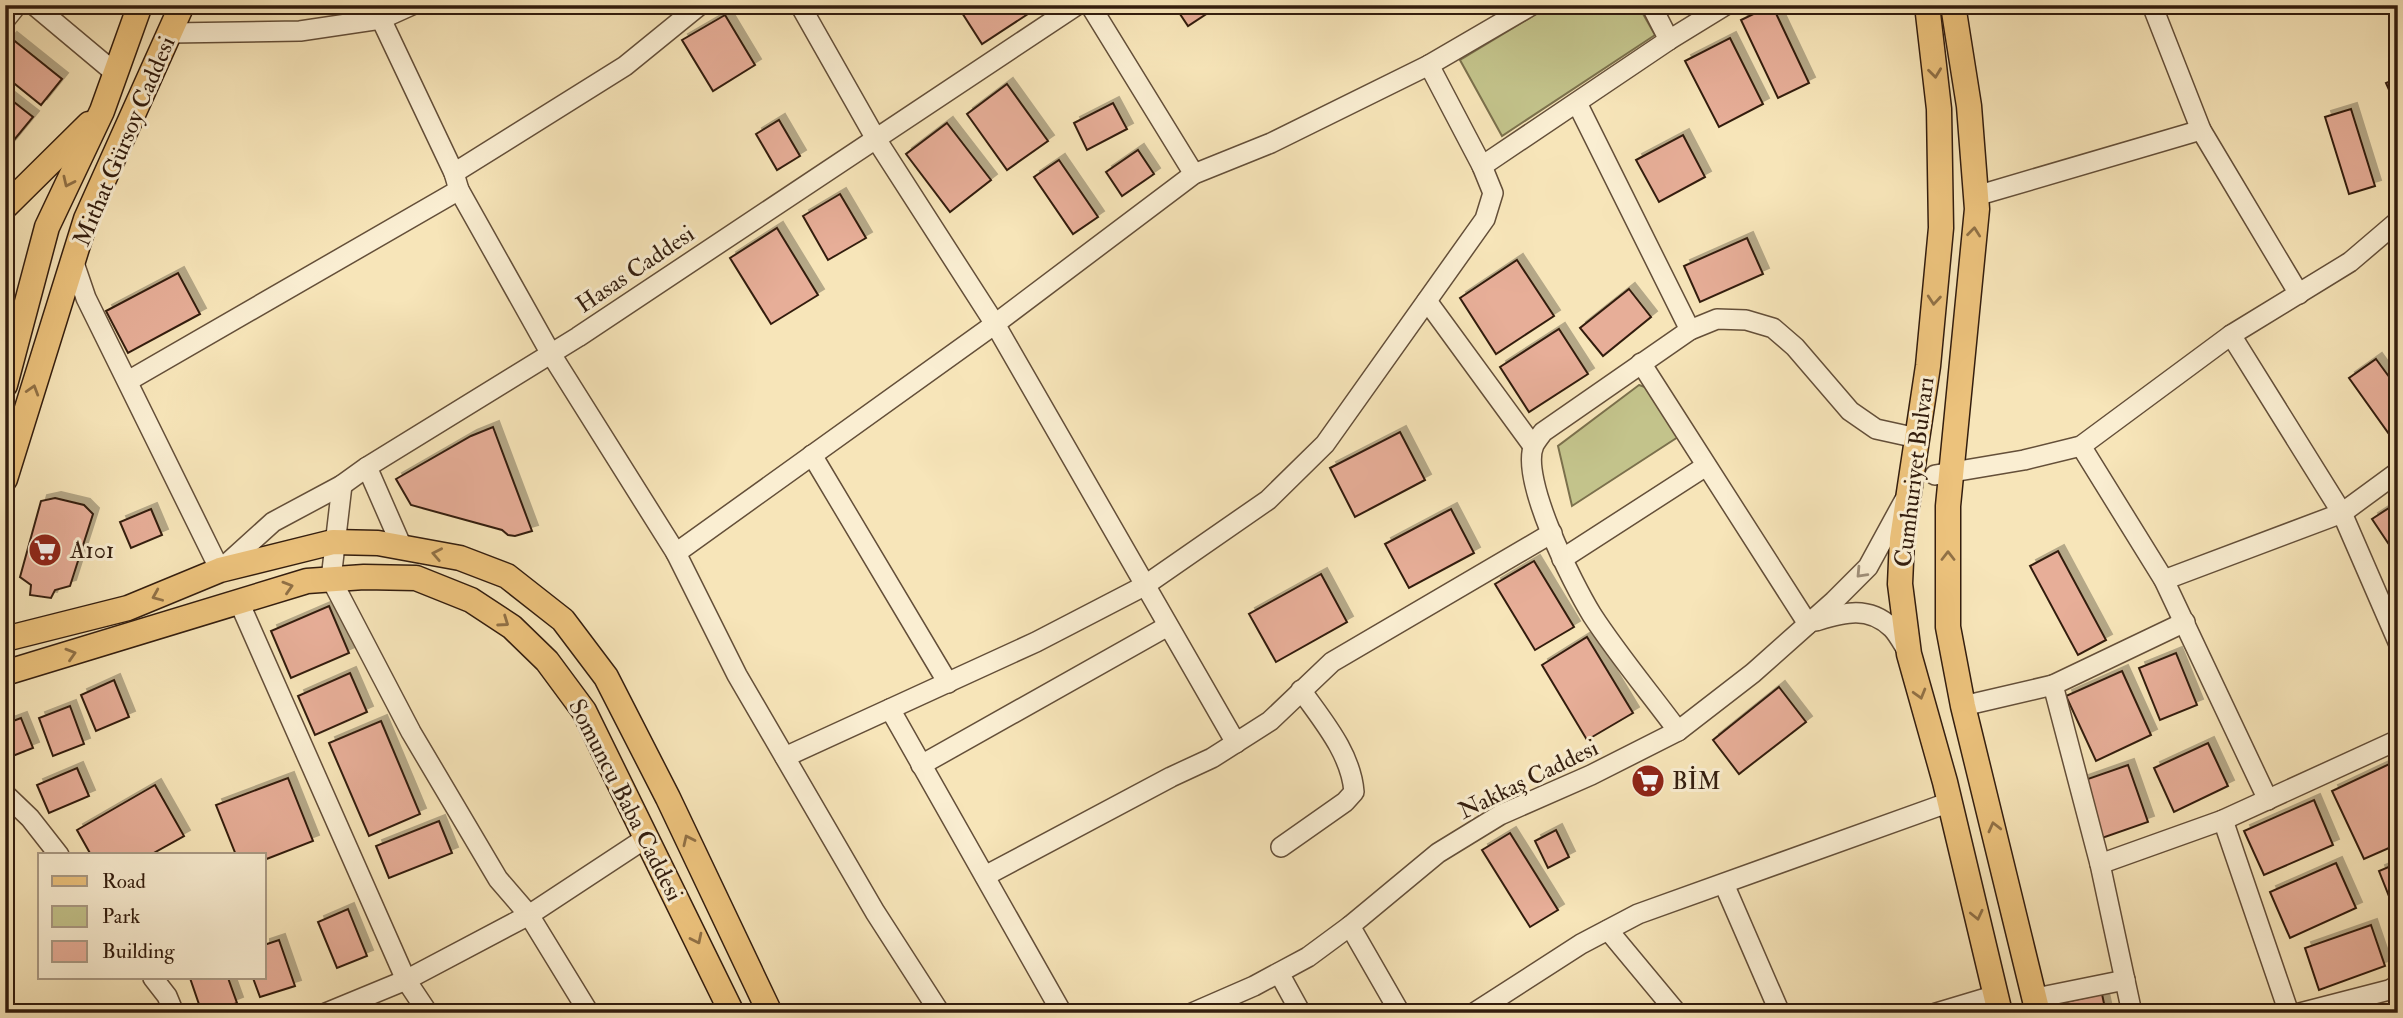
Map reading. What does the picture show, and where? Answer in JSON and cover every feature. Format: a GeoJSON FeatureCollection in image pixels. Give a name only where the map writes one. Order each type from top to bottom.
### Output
{"type":"FeatureCollection","features":[{"type":"Feature","properties":{"kind":"main road","name":"Mithat Gürsoy Caddesi"},"geometry":{"type":"LineString","coordinates":[[5,385],[47,227],[102,111],[140,5]]}},
{"type":"Feature","properties":{"kind":"main road","name":"Mithat Gürsoy Caddesi"},"geometry":{"type":"LineString","coordinates":[[5,479],[86,219],[182,5]]}},
{"type":"Feature","properties":{"kind":"main road","name":"Cumhuriyet Bulvarı"},"geometry":{"type":"LineString","coordinates":[[1927,5],[1939,109],[1941,228],[1928,366],[1902,538],[1900,584],[1909,654],[1950,802],[1998,1004]]}},
{"type":"Feature","properties":{"kind":"main road","name":"Cumhuriyet Bulvarı"},"geometry":{"type":"LineString","coordinates":[[1953,5],[1969,106],[1976,209],[1943,473],[1948,506],[1948,627],[1963,706],[2037,1005]]}},
{"type":"Feature","properties":{"kind":"main road","name":"Mithat Gürsoy Caddesi"},"geometry":{"type":"LineString","coordinates":[[5,207],[102,111]]}},
{"type":"Feature","properties":{"kind":"main road"},"geometry":{"type":"LineString","coordinates":[[1909,488],[1920,475],[1943,473]]}},
{"type":"Feature","properties":{"kind":"main road","name":"Somuncu Baba Caddesi"},"geometry":{"type":"LineString","coordinates":[[5,639],[128,608],[220,570],[333,542],[378,543],[460,558],[507,576],[563,620],[606,677],[668,798],[770,1013]]}},
{"type":"Feature","properties":{"kind":"main road","name":"Somuncu Baba Caddesi"},"geometry":{"type":"LineString","coordinates":[[5,673],[307,581],[363,577],[416,578],[471,600],[512,627],[547,662],[584,712],[732,1013]]}},
{"type":"Feature","properties":{"kind":"main road"},"geometry":{"type":"LineString","coordinates":[[1902,599],[1910,619],[1917,624],[1937,622],[1948,604]]}},
{"type":"Feature","properties":{"kind":"street"},"geometry":{"type":"LineString","coordinates":[[5,20],[17,5]]}},
{"type":"Feature","properties":{"kind":"street"},"geometry":{"type":"LineString","coordinates":[[34,5],[114,72]]}},
{"type":"Feature","properties":{"kind":"street"},"geometry":{"type":"LineString","coordinates":[[171,33],[300,31],[381,19],[412,5]]}},
{"type":"Feature","properties":{"kind":"street"},"geometry":{"type":"LineString","coordinates":[[128,381],[457,182],[625,65],[700,5]]}},
{"type":"Feature","properties":{"kind":"street"},"geometry":{"type":"LineString","coordinates":[[800,5],[876,139],[995,324],[1236,743]]}},
{"type":"Feature","properties":{"kind":"street","name":"Hasas Caddesi"},"geometry":{"type":"LineString","coordinates":[[220,570],[273,522],[342,485],[551,354],[1077,5]]}},
{"type":"Feature","properties":{"kind":"street"},"geometry":{"type":"LineString","coordinates":[[1090,5],[1194,174]]}},
{"type":"Feature","properties":{"kind":"street"},"geometry":{"type":"LineString","coordinates":[[1651,5],[1669,40]]}},
{"type":"Feature","properties":{"kind":"street"},"geometry":{"type":"LineString","coordinates":[[1482,166],[1669,40],[1726,5]]}},
{"type":"Feature","properties":{"kind":"street"},"geometry":{"type":"LineString","coordinates":[[2152,5],[2201,130],[2299,294]]}},
{"type":"Feature","properties":{"kind":"street"},"geometry":{"type":"LineString","coordinates":[[676,553],[995,324],[1194,174],[1271,142],[1429,65],[1520,8]]}},
{"type":"Feature","properties":{"kind":"street"},"geometry":{"type":"LineString","coordinates":[[381,19],[457,182],[551,354],[676,553],[737,675],[875,912],[940,1013]]}},
{"type":"Feature","properties":{"kind":"street"},"geometry":{"type":"LineString","coordinates":[[785,757],[1036,642],[1144,586],[1268,500],[1325,444],[1485,219],[1493,193],[1482,166],[1429,65]]}},
{"type":"Feature","properties":{"kind":"street"},"geometry":{"type":"LineString","coordinates":[[1577,103],[1690,330]]}},
{"type":"Feature","properties":{"kind":"street"},"geometry":{"type":"LineString","coordinates":[[1976,196],[2201,130]]}},
{"type":"Feature","properties":{"kind":"street"},"geometry":{"type":"LineString","coordinates":[[1943,473],[2024,460],[2081,446],[2231,335],[2350,262],[2395,228]]}},
{"type":"Feature","properties":{"kind":"street"},"geometry":{"type":"LineString","coordinates":[[73,260],[86,298],[220,570]]}},
{"type":"Feature","properties":{"kind":"street"},"geometry":{"type":"LineString","coordinates":[[1427,301],[1533,446]]}},
{"type":"Feature","properties":{"kind":"street"},"geometry":{"type":"LineString","coordinates":[[1678,732],[1592,614],[1562,559],[1531,471],[1533,446],[1543,432],[1690,330],[1717,319],[1746,320],[1773,328],[1795,347],[1850,411],[1876,429],[1917,438]]}},
{"type":"Feature","properties":{"kind":"street"},"geometry":{"type":"LineString","coordinates":[[2231,335],[2342,513],[2398,642]]}},
{"type":"Feature","properties":{"kind":"street"},"geometry":{"type":"LineString","coordinates":[[1641,363],[1808,624],[1849,612],[1870,615],[1892,628],[1909,654]]}},
{"type":"Feature","properties":{"kind":"street"},"geometry":{"type":"LineString","coordinates":[[2081,446],[2164,580],[2268,800]]}},
{"type":"Feature","properties":{"kind":"street"},"geometry":{"type":"LineString","coordinates":[[812,455],[948,683]]}},
{"type":"Feature","properties":{"kind":"street"},"geometry":{"type":"LineString","coordinates":[[1562,559],[1706,466]]}},
{"type":"Feature","properties":{"kind":"street"},"geometry":{"type":"LineString","coordinates":[[367,467],[402,547]]}},
{"type":"Feature","properties":{"kind":"street"},"geometry":{"type":"LineString","coordinates":[[2164,580],[2342,513],[2398,472]]}},
{"type":"Feature","properties":{"kind":"street"},"geometry":{"type":"LineString","coordinates":[[342,485],[333,542],[331,579],[411,732],[498,879],[529,915],[589,1013]]}},
{"type":"Feature","properties":{"kind":"street","name":"Nakkaş Caddesi"},"geometry":{"type":"LineString","coordinates":[[1192,1013],[1254,986],[1308,957],[1438,853],[1500,815],[1591,775],[1678,732],[1754,673],[1868,567],[1909,488]]}},
{"type":"Feature","properties":{"kind":"street"},"geometry":{"type":"LineString","coordinates":[[985,876],[1212,758],[1269,722],[1332,663],[1552,533]]}},
{"type":"Feature","properties":{"kind":"street"},"geometry":{"type":"LineString","coordinates":[[239,602],[405,980],[428,1013]]}},
{"type":"Feature","properties":{"kind":"street"},"geometry":{"type":"LineString","coordinates":[[1963,706],[2053,685],[2185,622]]}},
{"type":"Feature","properties":{"kind":"street"},"geometry":{"type":"LineString","coordinates":[[921,765],[1168,626]]}},
{"type":"Feature","properties":{"kind":"street"},"geometry":{"type":"LineString","coordinates":[[2053,685],[2100,864],[2132,1013]]}},
{"type":"Feature","properties":{"kind":"street"},"geometry":{"type":"LineString","coordinates":[[1281,847],[1345,802],[1354,792],[1340,747],[1301,690]]}},
{"type":"Feature","properties":{"kind":"street"},"geometry":{"type":"LineString","coordinates":[[890,709],[1062,1013]]}},
{"type":"Feature","properties":{"kind":"street"},"geometry":{"type":"LineString","coordinates":[[2100,864],[2223,821],[2398,740]]}},
{"type":"Feature","properties":{"kind":"street"},"geometry":{"type":"LineString","coordinates":[[5,794],[30,818],[57,853]]}},
{"type":"Feature","properties":{"kind":"street"},"geometry":{"type":"LineString","coordinates":[[1474,1013],[1581,944],[1638,914],[1950,802]]}},
{"type":"Feature","properties":{"kind":"street"},"geometry":{"type":"LineString","coordinates":[[2223,821],[2289,1013]]}},
{"type":"Feature","properties":{"kind":"street"},"geometry":{"type":"LineString","coordinates":[[326,1013],[405,980],[529,915],[646,838]]}},
{"type":"Feature","properties":{"kind":"street"},"geometry":{"type":"LineString","coordinates":[[1724,884],[1780,1013]]}},
{"type":"Feature","properties":{"kind":"street"},"geometry":{"type":"LineString","coordinates":[[1350,926],[1400,1013]]}},
{"type":"Feature","properties":{"kind":"street"},"geometry":{"type":"LineString","coordinates":[[1608,930],[1677,1013]]}},
{"type":"Feature","properties":{"kind":"street"},"geometry":{"type":"LineString","coordinates":[[1279,973],[1301,1013]]}},
{"type":"Feature","properties":{"kind":"street"},"geometry":{"type":"LineString","coordinates":[[154,979],[167,996],[174,1013]]}},
{"type":"Feature","properties":{"kind":"street"},"geometry":{"type":"LineString","coordinates":[[2037,1005],[2124,980]]}},
{"type":"Feature","properties":{"kind":"street"},"geometry":{"type":"LineString","coordinates":[[2300,1013],[2389,990],[2398,985]]}},
{"type":"Feature","properties":{"kind":"street"},"geometry":{"type":"LineString","coordinates":[[1936,1013],[1998,1004]]}},
{"type":"Feature","properties":{"kind":"green space"},"geometry":{"type":"Polygon","coordinates":[[[1551,5],[1638,5],[1655,35],[1502,136],[1460,60],[1551,5]]]}},
{"type":"Feature","properties":{"kind":"green space"},"geometry":{"type":"Polygon","coordinates":[[[1639,385],[1648,388],[1678,437],[1572,506],[1558,446],[1639,385]]]}},
{"type":"Feature","properties":{"kind":"building"},"geometry":{"type":"Polygon","coordinates":[[[957,5],[1026,5],[1031,12],[982,44],[957,5]]]}},
{"type":"Feature","properties":{"kind":"building"},"geometry":{"type":"Polygon","coordinates":[[[1174,5],[1220,5],[1188,26],[1174,5]]]}},
{"type":"Feature","properties":{"kind":"building"},"geometry":{"type":"Polygon","coordinates":[[[1772,5],[1809,83],[1778,98],[1741,20],[1772,5]]]}},
{"type":"Feature","properties":{"kind":"building"},"geometry":{"type":"Polygon","coordinates":[[[725,15],[755,65],[713,91],[682,40],[725,15]]]}},
{"type":"Feature","properties":{"kind":"building"},"geometry":{"type":"Polygon","coordinates":[[[11,38],[62,79],[41,105],[5,76],[5,45],[11,38]]]}},
{"type":"Feature","properties":{"kind":"building"},"geometry":{"type":"Polygon","coordinates":[[[1730,38],[1763,104],[1719,127],[1685,61],[1730,38]]]}},
{"type":"Feature","properties":{"kind":"building"},"geometry":{"type":"Polygon","coordinates":[[[2398,78],[2398,110],[2386,83],[2398,78]]]}},
{"type":"Feature","properties":{"kind":"building"},"geometry":{"type":"Polygon","coordinates":[[[1007,84],[1048,141],[1007,170],[967,114],[1007,84]]]}},
{"type":"Feature","properties":{"kind":"building"},"geometry":{"type":"Polygon","coordinates":[[[5,95],[33,117],[5,151],[5,95]]]}},
{"type":"Feature","properties":{"kind":"building"},"geometry":{"type":"Polygon","coordinates":[[[1113,103],[1127,129],[1087,150],[1074,123],[1113,103]]]}},
{"type":"Feature","properties":{"kind":"building"},"geometry":{"type":"Polygon","coordinates":[[[2351,109],[2375,186],[2349,194],[2325,117],[2351,109]]]}},
{"type":"Feature","properties":{"kind":"building"},"geometry":{"type":"Polygon","coordinates":[[[779,120],[800,156],[777,170],[756,134],[779,120]]]}},
{"type":"Feature","properties":{"kind":"building"},"geometry":{"type":"Polygon","coordinates":[[[947,123],[991,180],[950,212],[906,154],[947,123]]]}},
{"type":"Feature","properties":{"kind":"building"},"geometry":{"type":"Polygon","coordinates":[[[1683,135],[1705,177],[1659,202],[1636,160],[1683,135]]]}},
{"type":"Feature","properties":{"kind":"building"},"geometry":{"type":"Polygon","coordinates":[[[1138,150],[1154,174],[1122,196],[1106,172],[1138,150]]]}},
{"type":"Feature","properties":{"kind":"building"},"geometry":{"type":"Polygon","coordinates":[[[1059,160],[1098,217],[1073,234],[1034,177],[1059,160]]]}},
{"type":"Feature","properties":{"kind":"building"},"geometry":{"type":"Polygon","coordinates":[[[840,194],[866,238],[828,260],[803,216],[840,194]]]}},
{"type":"Feature","properties":{"kind":"building"},"geometry":{"type":"Polygon","coordinates":[[[777,228],[818,295],[771,324],[730,258],[777,228]]]}},
{"type":"Feature","properties":{"kind":"building"},"geometry":{"type":"Polygon","coordinates":[[[1747,238],[1763,274],[1700,302],[1684,266],[1747,238]]]}},
{"type":"Feature","properties":{"kind":"building"},"geometry":{"type":"Polygon","coordinates":[[[1517,260],[1554,316],[1496,354],[1460,298],[1517,260]]]}},
{"type":"Feature","properties":{"kind":"building"},"geometry":{"type":"Polygon","coordinates":[[[178,273],[200,314],[128,353],[106,311],[178,273]]]}},
{"type":"Feature","properties":{"kind":"building"},"geometry":{"type":"Polygon","coordinates":[[[1629,289],[1651,317],[1603,356],[1580,328],[1629,289]]]}},
{"type":"Feature","properties":{"kind":"building"},"geometry":{"type":"Polygon","coordinates":[[[1559,329],[1588,374],[1529,412],[1500,367],[1559,329]]]}},
{"type":"Feature","properties":{"kind":"building"},"geometry":{"type":"Polygon","coordinates":[[[2376,359],[2398,389],[2398,438],[2394,441],[2349,378],[2376,359]]]}},
{"type":"Feature","properties":{"kind":"building"},"geometry":{"type":"Polygon","coordinates":[[[493,427],[532,531],[515,536],[508,535],[502,530],[411,505],[396,479],[471,436],[493,427]]]}},
{"type":"Feature","properties":{"kind":"building"},"geometry":{"type":"Polygon","coordinates":[[[1400,432],[1425,480],[1355,517],[1330,468],[1400,432]]]}},
{"type":"Feature","properties":{"kind":"building"},"geometry":{"type":"Polygon","coordinates":[[[55,498],[84,505],[93,514],[70,586],[55,590],[51,598],[30,595],[31,585],[20,577],[41,501],[55,498]]]}},
{"type":"Feature","properties":{"kind":"building"},"geometry":{"type":"Polygon","coordinates":[[[2398,502],[2398,558],[2372,519],[2398,502]]]}},
{"type":"Feature","properties":{"kind":"building"},"geometry":{"type":"Polygon","coordinates":[[[151,509],[162,535],[131,548],[120,522],[151,509]]]}},
{"type":"Feature","properties":{"kind":"building"},"geometry":{"type":"Polygon","coordinates":[[[1451,509],[1474,553],[1409,588],[1385,544],[1451,509]]]}},
{"type":"Feature","properties":{"kind":"building"},"geometry":{"type":"Polygon","coordinates":[[[2058,551],[2106,640],[2078,655],[2030,566],[2058,551]]]}},
{"type":"Feature","properties":{"kind":"building"},"geometry":{"type":"Polygon","coordinates":[[[1534,561],[1574,627],[1535,650],[1495,584],[1534,561]]]}},
{"type":"Feature","properties":{"kind":"building"},"geometry":{"type":"Polygon","coordinates":[[[1321,574],[1347,622],[1276,662],[1249,614],[1321,574]]]}},
{"type":"Feature","properties":{"kind":"building"},"geometry":{"type":"Polygon","coordinates":[[[329,606],[349,653],[291,678],[271,631],[329,606]]]}},
{"type":"Feature","properties":{"kind":"building"},"geometry":{"type":"Polygon","coordinates":[[[1587,637],[1633,713],[1587,740],[1542,665],[1587,637]]]}},
{"type":"Feature","properties":{"kind":"building"},"geometry":{"type":"Polygon","coordinates":[[[2176,653],[2197,705],[2160,720],[2139,668],[2176,653]]]}},
{"type":"Feature","properties":{"kind":"building"},"geometry":{"type":"Polygon","coordinates":[[[2122,671],[2151,735],[2096,761],[2066,696],[2122,671]]]}},
{"type":"Feature","properties":{"kind":"building"},"geometry":{"type":"Polygon","coordinates":[[[350,673],[367,712],[315,735],[298,696],[350,673]]]}},
{"type":"Feature","properties":{"kind":"building"},"geometry":{"type":"Polygon","coordinates":[[[114,680],[129,717],[96,731],[81,695],[114,680]]]}},
{"type":"Feature","properties":{"kind":"building"},"geometry":{"type":"Polygon","coordinates":[[[1779,687],[1806,722],[1739,774],[1713,740],[1779,687]]]}},
{"type":"Feature","properties":{"kind":"building"},"geometry":{"type":"Polygon","coordinates":[[[70,706],[84,744],[53,756],[39,718],[70,706]]]}},
{"type":"Feature","properties":{"kind":"building"},"geometry":{"type":"Polygon","coordinates":[[[21,718],[33,748],[5,759],[5,724],[21,718]]]}},
{"type":"Feature","properties":{"kind":"building"},"geometry":{"type":"Polygon","coordinates":[[[381,721],[420,814],[369,836],[329,743],[381,721]]]}},
{"type":"Feature","properties":{"kind":"building"},"geometry":{"type":"Polygon","coordinates":[[[2208,743],[2228,786],[2174,812],[2154,768],[2208,743]]]}},
{"type":"Feature","properties":{"kind":"building"},"geometry":{"type":"Polygon","coordinates":[[[2398,760],[2398,844],[2364,859],[2332,791],[2398,760]]]}},
{"type":"Feature","properties":{"kind":"building"},"geometry":{"type":"Polygon","coordinates":[[[2128,765],[2148,822],[2102,838],[2082,781],[2128,765]]]}},
{"type":"Feature","properties":{"kind":"building"},"geometry":{"type":"Polygon","coordinates":[[[77,768],[89,796],[49,813],[37,785],[77,768]]]}},
{"type":"Feature","properties":{"kind":"building"},"geometry":{"type":"Polygon","coordinates":[[[288,778],[313,841],[266,859],[266,853],[235,853],[216,805],[288,778]]]}},
{"type":"Feature","properties":{"kind":"building"},"geometry":{"type":"Polygon","coordinates":[[[155,785],[184,836],[154,853],[90,853],[77,830],[155,785]]]}},
{"type":"Feature","properties":{"kind":"building"},"geometry":{"type":"Polygon","coordinates":[[[2314,800],[2333,845],[2264,875],[2244,831],[2314,800]]]}},
{"type":"Feature","properties":{"kind":"building"},"geometry":{"type":"Polygon","coordinates":[[[439,821],[452,853],[389,878],[376,846],[439,821]]]}},
{"type":"Feature","properties":{"kind":"building"},"geometry":{"type":"Polygon","coordinates":[[[1556,830],[1569,857],[1548,868],[1535,841],[1556,830]]]}},
{"type":"Feature","properties":{"kind":"building"},"geometry":{"type":"Polygon","coordinates":[[[1510,833],[1558,910],[1530,927],[1482,850],[1510,833]]]}},
{"type":"Feature","properties":{"kind":"building"},"geometry":{"type":"Polygon","coordinates":[[[2336,863],[2356,908],[2290,938],[2270,892],[2336,863]]]}},
{"type":"Feature","properties":{"kind":"building"},"geometry":{"type":"Polygon","coordinates":[[[2398,863],[2398,919],[2379,871],[2398,863]]]}},
{"type":"Feature","properties":{"kind":"building"},"geometry":{"type":"Polygon","coordinates":[[[348,909],[367,956],[337,968],[318,922],[348,909]]]}},
{"type":"Feature","properties":{"kind":"building"},"geometry":{"type":"Polygon","coordinates":[[[2371,925],[2385,966],[2319,990],[2305,948],[2371,925]]]}},
{"type":"Feature","properties":{"kind":"building"},"geometry":{"type":"Polygon","coordinates":[[[279,940],[295,986],[260,997],[253,979],[266,979],[266,944],[279,940]]]}},
{"type":"Feature","properties":{"kind":"building"},"geometry":{"type":"Polygon","coordinates":[[[190,979],[228,979],[237,1003],[211,1013],[202,1013],[190,979]]]}},
{"type":"Feature","properties":{"kind":"building"},"geometry":{"type":"Polygon","coordinates":[[[2102,994],[2106,1013],[2067,1013],[2065,1002],[2102,994]]]}},
{"type":"Feature","properties":{"kind":"place","name":"A101"},"geometry":{"type":"Point","coordinates":[45,550]}},
{"type":"Feature","properties":{"kind":"place","name":"BİM"},"geometry":{"type":"Point","coordinates":[1648,781]}}]}
